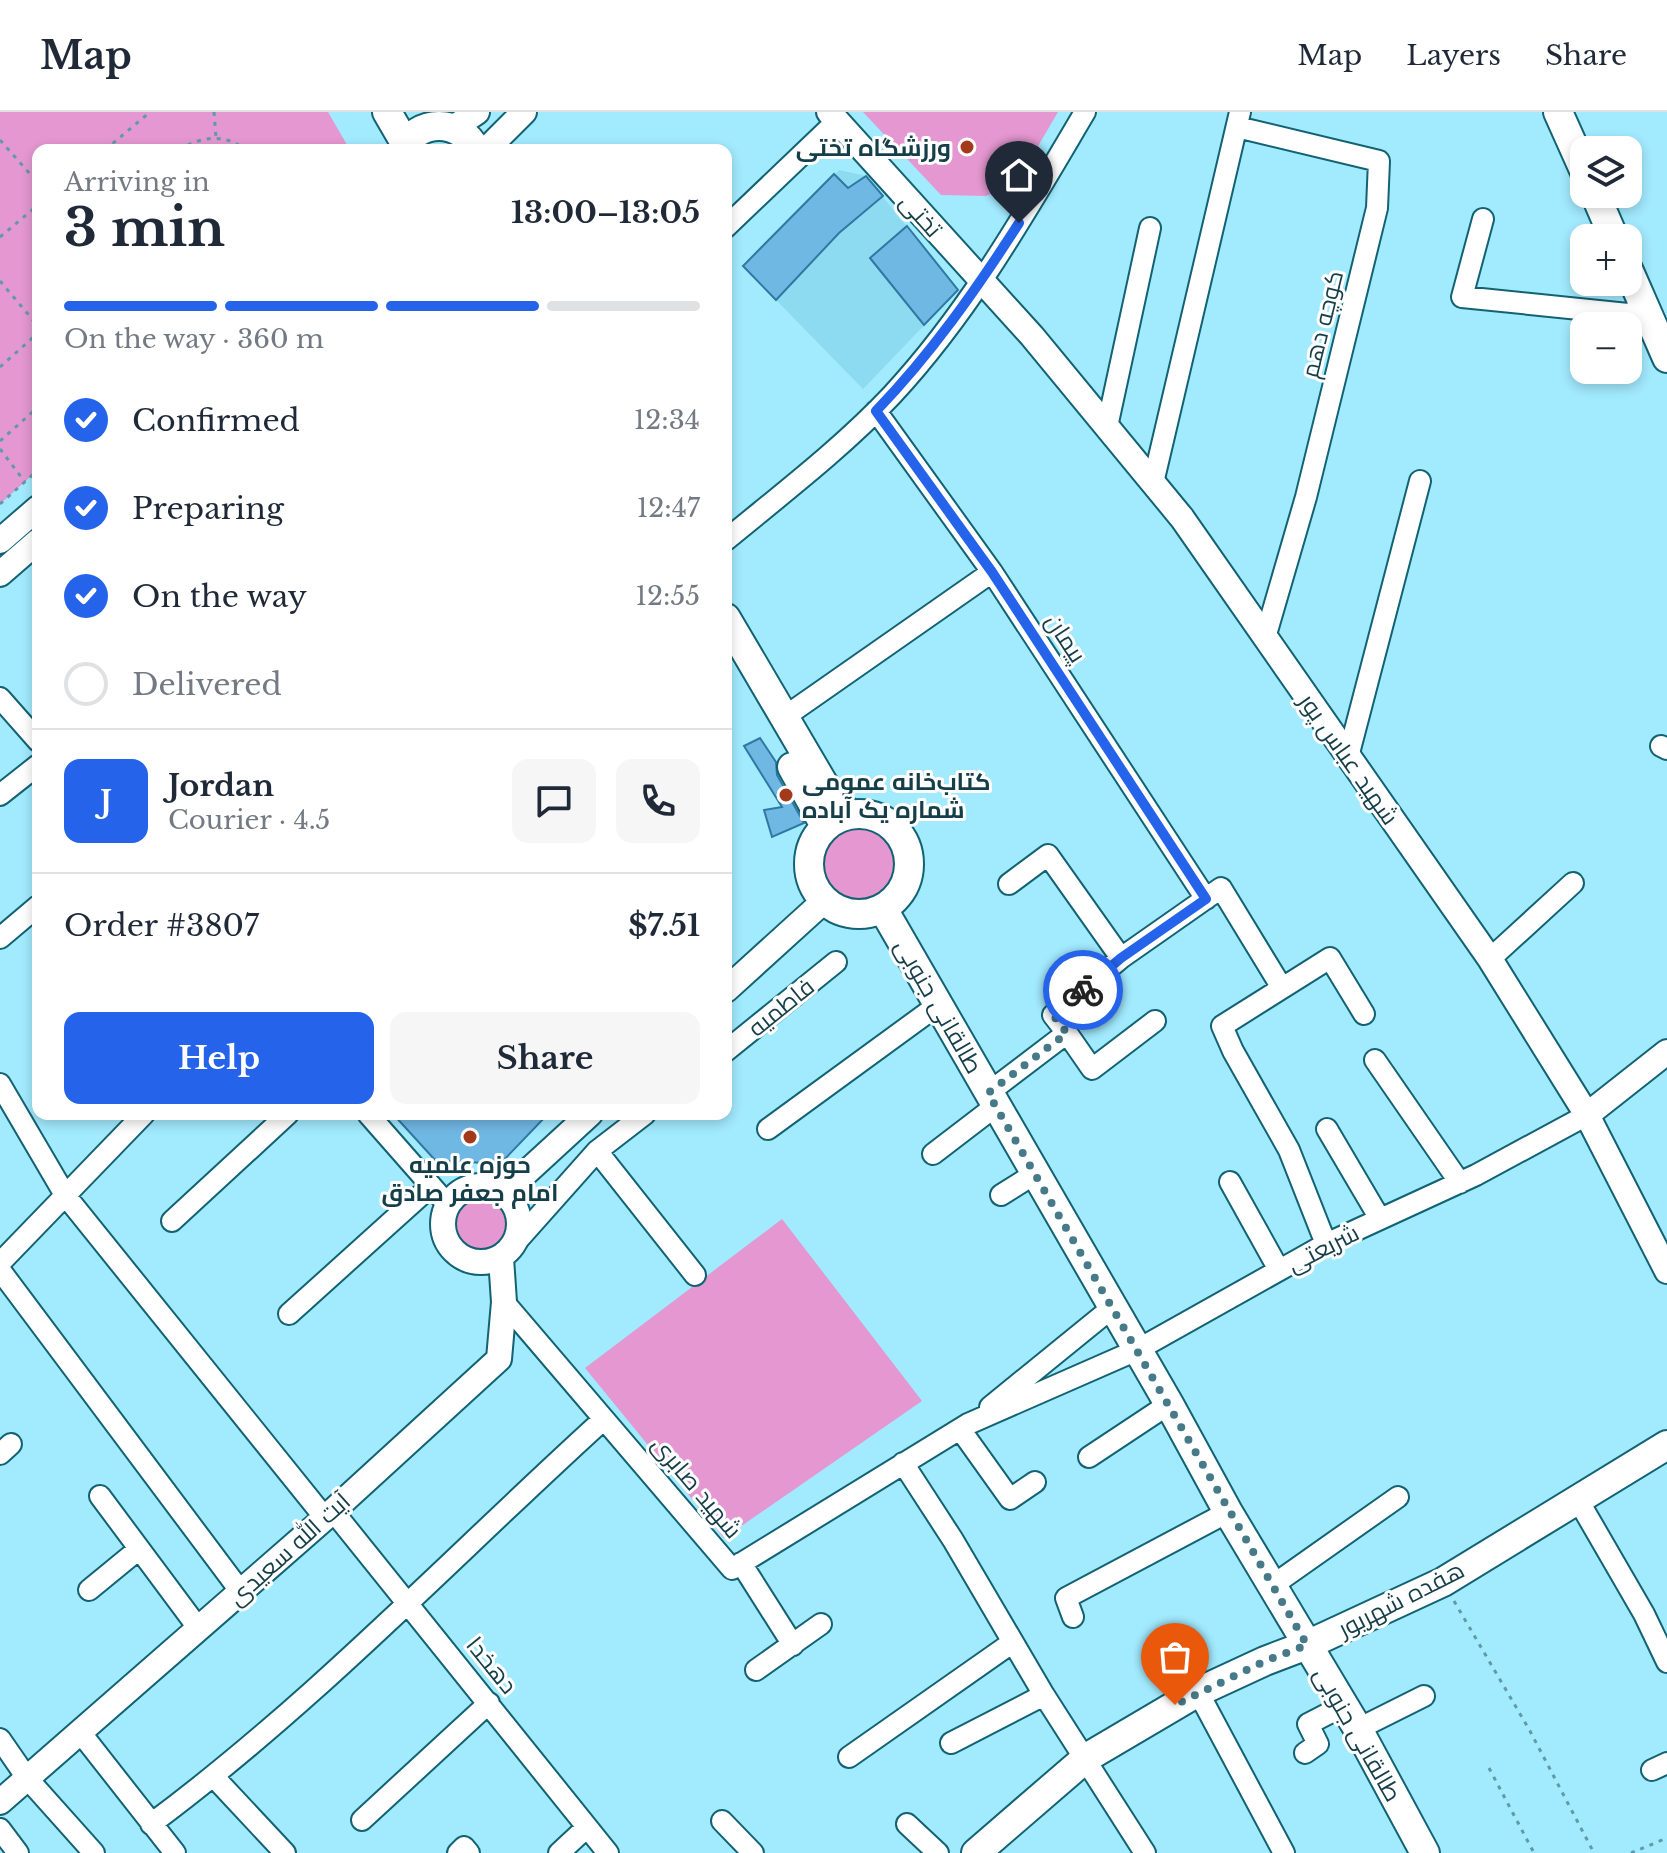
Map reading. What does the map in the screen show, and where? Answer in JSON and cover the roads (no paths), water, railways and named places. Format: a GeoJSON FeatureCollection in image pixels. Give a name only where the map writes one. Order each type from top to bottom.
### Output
{"type":"FeatureCollection","features":[{"type":"Feature","properties":{"kind":"main road"},"geometry":{"type":"LineString","coordinates":[[387,112],[421,132],[465,135],[472,144]]}},
{"type":"Feature","properties":{"kind":"main road"},"geometry":{"type":"LineString","coordinates":[[1558,112],[1570,139]]}},
{"type":"Feature","properties":{"kind":"main road"},"geometry":{"type":"LineString","coordinates":[[1640,296],[1665,348]]}},
{"type":"Feature","properties":{"kind":"main road"},"geometry":{"type":"LineString","coordinates":[[732,629],[823,783],[837,820]]}},
{"type":"Feature","properties":{"kind":"main road"},"geometry":{"type":"LineString","coordinates":[[732,666],[837,820]]}},
{"type":"Feature","properties":{"kind":"main road"},"geometry":{"type":"LineString","coordinates":[[864,814],[880,818],[903,839],[909,855],[909,871],[904,886],[883,909],[868,914],[837,910],[824,901],[814,888],[809,863],[815,839],[837,820],[864,814]]}},
{"type":"Feature","properties":{"kind":"main road","name":"طالقانی جنوبی"},"geometry":{"type":"LineString","coordinates":[[883,909],[1169,1404],[1228,1512],[1351,1718],[1425,1853]]}},
{"type":"Feature","properties":{"kind":"main road","name":"هفده شهریور"},"geometry":{"type":"LineString","coordinates":[[976,1853],[1086,1758],[1198,1692],[1443,1582],[1667,1445]]}},
{"type":"Feature","properties":{"kind":"street"},"geometry":{"type":"LineString","coordinates":[[421,132],[477,112]]}},
{"type":"Feature","properties":{"kind":"street"},"geometry":{"type":"LineString","coordinates":[[492,144],[524,112]]}},
{"type":"Feature","properties":{"kind":"street"},"geometry":{"type":"LineString","coordinates":[[732,535],[850,437],[938,341],[981,282],[1085,112]]}},
{"type":"Feature","properties":{"kind":"street"},"geometry":{"type":"LineString","coordinates":[[732,221],[833,116]]}},
{"type":"Feature","properties":{"kind":"street","name":"تختی"},"geometry":{"type":"LineString","coordinates":[[833,116],[981,282]]}},
{"type":"Feature","properties":{"kind":"street"},"geometry":{"type":"LineString","coordinates":[[1153,483],[1238,120]]}},
{"type":"Feature","properties":{"kind":"street","name":"کوچه دهم"},"geometry":{"type":"LineString","coordinates":[[1238,120],[1379,161],[1374,224],[1306,497],[1265,638]]}},
{"type":"Feature","properties":{"kind":"street"},"geometry":{"type":"LineString","coordinates":[[1483,219],[1462,297],[1628,314],[1646,309]]}},
{"type":"Feature","properties":{"kind":"street"},"geometry":{"type":"LineString","coordinates":[[1107,427],[1150,228]]}},
{"type":"Feature","properties":{"kind":"street","name":"شهید عباس پور"},"geometry":{"type":"LineString","coordinates":[[981,282],[1032,336],[1182,518],[1490,959],[1587,1115],[1667,1271]]}},
{"type":"Feature","properties":{"kind":"street","name":"پیمان"},"geometry":{"type":"LineString","coordinates":[[876,411],[1282,988]]}},
{"type":"Feature","properties":{"kind":"street"},"geometry":{"type":"LineString","coordinates":[[1348,757],[1420,481]]}},
{"type":"Feature","properties":{"kind":"street"},"geometry":{"type":"LineString","coordinates":[[0,541],[32,513]]}},
{"type":"Feature","properties":{"kind":"street"},"geometry":{"type":"LineString","coordinates":[[0,574],[32,546]]}},
{"type":"Feature","properties":{"kind":"street"},"geometry":{"type":"LineString","coordinates":[[783,718],[992,572]]}},
{"type":"Feature","properties":{"kind":"street"},"geometry":{"type":"LineString","coordinates":[[0,698],[32,734]]}},
{"type":"Feature","properties":{"kind":"street"},"geometry":{"type":"LineString","coordinates":[[0,795],[32,770]]}},
{"type":"Feature","properties":{"kind":"street"},"geometry":{"type":"LineString","coordinates":[[1009,884],[1048,855],[1121,958]]}},
{"type":"Feature","properties":{"kind":"street"},"geometry":{"type":"LineString","coordinates":[[1490,959],[1573,883]]}},
{"type":"Feature","properties":{"kind":"street"},"geometry":{"type":"LineString","coordinates":[[1155,1021],[1092,1069],[1053,1015],[1121,958],[1214,893]]}},
{"type":"Feature","properties":{"kind":"street","name":"فاطمیه"},"geometry":{"type":"LineString","coordinates":[[732,985],[824,901]]}},
{"type":"Feature","properties":{"kind":"street"},"geometry":{"type":"LineString","coordinates":[[0,938],[32,911]]}},
{"type":"Feature","properties":{"kind":"street"},"geometry":{"type":"LineString","coordinates":[[1326,1244],[1289,1150],[1222,1026],[1330,958],[1364,1014]]}},
{"type":"Feature","properties":{"kind":"street","name":"فاطمیه"},"geometry":{"type":"LineString","coordinates":[[732,1046],[836,962]]}},
{"type":"Feature","properties":{"kind":"street"},"geometry":{"type":"LineString","coordinates":[[768,1129],[938,1005]]}},
{"type":"Feature","properties":{"kind":"street"},"geometry":{"type":"LineString","coordinates":[[933,1154],[1067,1033]]}},
{"type":"Feature","properties":{"kind":"street","name":"شریعتی"},"geometry":{"type":"LineString","coordinates":[[964,1427],[1137,1350],[1326,1244],[1460,1183],[1587,1115],[1667,1052]]}},
{"type":"Feature","properties":{"kind":"street"},"geometry":{"type":"LineString","coordinates":[[1375,1060],[1460,1183]]}},
{"type":"Feature","properties":{"kind":"street"},"geometry":{"type":"LineString","coordinates":[[0,1084],[65,1195],[329,1514]]}},
{"type":"Feature","properties":{"kind":"street"},"geometry":{"type":"LineString","coordinates":[[0,1263],[138,1120]]}},
{"type":"Feature","properties":{"kind":"street"},"geometry":{"type":"LineString","coordinates":[[172,1221],[281,1120]]}},
{"type":"Feature","properties":{"kind":"street"},"geometry":{"type":"LineString","coordinates":[[373,1120],[448,1205]]}},
{"type":"Feature","properties":{"kind":"street"},"geometry":{"type":"LineString","coordinates":[[504,1193],[583,1120]]}},
{"type":"Feature","properties":{"kind":"street"},"geometry":{"type":"LineString","coordinates":[[508,1250],[519,1232],[517,1210],[504,1193],[480,1185],[456,1195],[443,1217],[443,1229],[454,1252],[477,1263],[508,1250],[597,1151],[637,1120]]}},
{"type":"Feature","properties":{"kind":"street"},"geometry":{"type":"LineString","coordinates":[[1327,1129],[1380,1219]]}},
{"type":"Feature","properties":{"kind":"street"},"geometry":{"type":"LineString","coordinates":[[597,1151],[695,1275]]}},
{"type":"Feature","properties":{"kind":"street"},"geometry":{"type":"LineString","coordinates":[[1001,1195],[1036,1173]]}},
{"type":"Feature","properties":{"kind":"street"},"geometry":{"type":"LineString","coordinates":[[1230,1182],[1279,1270]]}},
{"type":"Feature","properties":{"kind":"street"},"geometry":{"type":"LineString","coordinates":[[289,1314],[431,1186]]}},
{"type":"Feature","properties":{"kind":"street","name":"آیت الله سعیدی"},"geometry":{"type":"LineString","coordinates":[[0,1802],[329,1514],[499,1359],[508,1250]]}},
{"type":"Feature","properties":{"kind":"street"},"geometry":{"type":"LineString","coordinates":[[0,1270],[241,1592]]}},
{"type":"Feature","properties":{"kind":"street","name":"شهید صابری"},"geometry":{"type":"LineString","coordinates":[[504,1302],[732,1569],[964,1427]]}},
{"type":"Feature","properties":{"kind":"street"},"geometry":{"type":"LineString","coordinates":[[1035,1482],[1010,1499],[964,1427],[1113,1307]]}},
{"type":"Feature","properties":{"kind":"street"},"geometry":{"type":"LineString","coordinates":[[1089,1457],[1169,1404]]}},
{"type":"Feature","properties":{"kind":"street"},"geometry":{"type":"LineString","coordinates":[[151,1824],[213,1776],[410,1604],[604,1419]]}},
{"type":"Feature","properties":{"kind":"street"},"geometry":{"type":"LineString","coordinates":[[903,1463],[953,1540],[1044,1695],[1145,1853]]}},
{"type":"Feature","properties":{"kind":"street"},"geometry":{"type":"LineString","coordinates":[[100,1496],[199,1629]]}},
{"type":"Feature","properties":{"kind":"street"},"geometry":{"type":"LineString","coordinates":[[1273,1585],[1398,1497]]}},
{"type":"Feature","properties":{"kind":"street"},"geometry":{"type":"LineString","coordinates":[[1578,1500],[1644,1614],[1667,1662]]}},
{"type":"Feature","properties":{"kind":"street"},"geometry":{"type":"LineString","coordinates":[[1073,1617],[1066,1598],[1228,1512]]}},
{"type":"Feature","properties":{"kind":"street","name":"دهخدا"},"geometry":{"type":"LineString","coordinates":[[329,1514],[410,1604],[608,1853]]}},
{"type":"Feature","properties":{"kind":"street"},"geometry":{"type":"LineString","coordinates":[[89,1590],[139,1549]]}},
{"type":"Feature","properties":{"kind":"street"},"geometry":{"type":"LineString","coordinates":[[741,1563],[793,1645]]}},
{"type":"Feature","properties":{"kind":"street"},"geometry":{"type":"LineString","coordinates":[[756,1670],[821,1624]]}},
{"type":"Feature","properties":{"kind":"street"},"geometry":{"type":"LineString","coordinates":[[849,1757],[1013,1642]]}},
{"type":"Feature","properties":{"kind":"street"},"geometry":{"type":"LineString","coordinates":[[1198,1692],[1284,1853]]}},
{"type":"Feature","properties":{"kind":"street"},"geometry":{"type":"LineString","coordinates":[[951,1743],[1044,1695]]}},
{"type":"Feature","properties":{"kind":"street"},"geometry":{"type":"LineString","coordinates":[[1305,1753],[1318,1744],[1308,1724],[1351,1718],[1424,1696]]}},
{"type":"Feature","properties":{"kind":"street"},"geometry":{"type":"LineString","coordinates":[[362,1820],[489,1703]]}},
{"type":"Feature","properties":{"kind":"street"},"geometry":{"type":"LineString","coordinates":[[80,1732],[175,1853]]}},
{"type":"Feature","properties":{"kind":"street"},"geometry":{"type":"LineString","coordinates":[[0,1739],[27,1778],[94,1853]]}},
{"type":"Feature","properties":{"kind":"street"},"geometry":{"type":"LineString","coordinates":[[213,1776],[285,1853]]}},
{"type":"Feature","properties":{"kind":"street"},"geometry":{"type":"LineString","coordinates":[[722,1821],[753,1853]]}},
{"type":"Feature","properties":{"kind":"street"},"geometry":{"type":"LineString","coordinates":[[907,1824],[938,1853]]}},
{"type":"Feature","properties":{"kind":"street"},"geometry":{"type":"LineString","coordinates":[[559,1853],[587,1827]]}},
{"type":"Feature","properties":{"kind":"street"},"geometry":{"type":"LineString","coordinates":[[0,1829],[18,1853]]}},
{"type":"Feature","properties":{"kind":"street"},"geometry":{"type":"LineString","coordinates":[[458,1853],[464,1847],[469,1853]]}},
{"type":"Feature","properties":{"kind":"place","name":"ورزشگاه تختی"},"geometry":{"type":"Point","coordinates":[967,147]}},
{"type":"Feature","properties":{"kind":"place","name":"کتاب‌خانه عمومی شماره یک آباده"},"geometry":{"type":"Point","coordinates":[786,795]}},
{"type":"Feature","properties":{"kind":"place","name":"حوزه علمیه امام جعفر صادق"},"geometry":{"type":"Point","coordinates":[470,1137]}}]}
